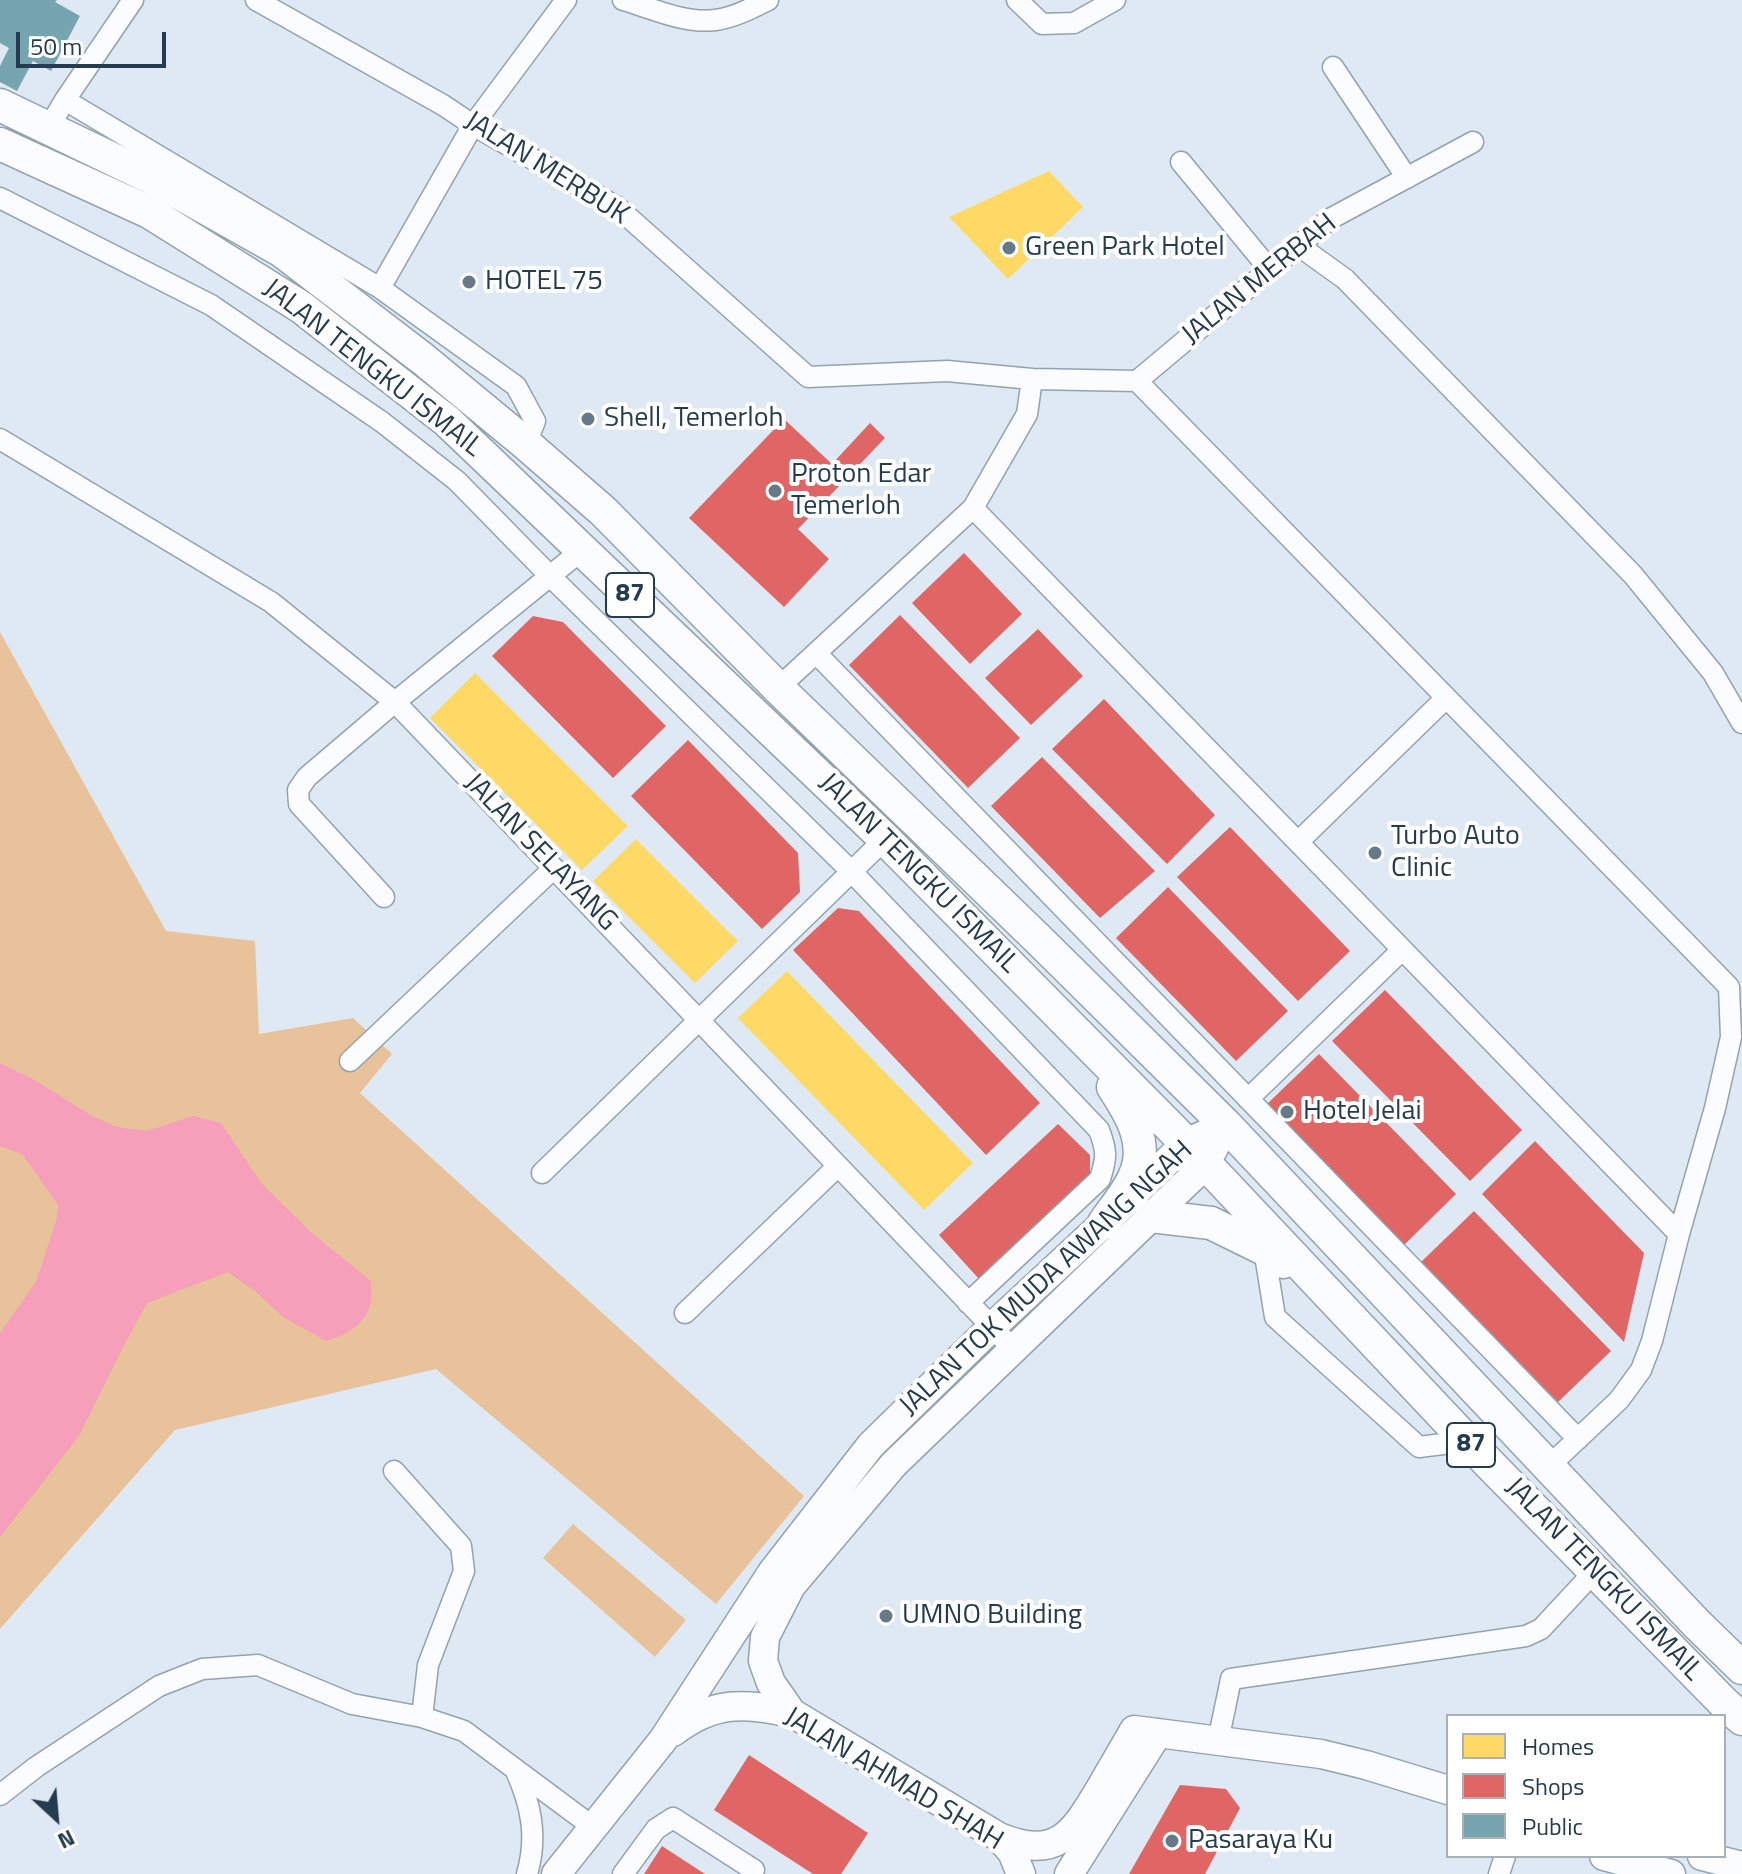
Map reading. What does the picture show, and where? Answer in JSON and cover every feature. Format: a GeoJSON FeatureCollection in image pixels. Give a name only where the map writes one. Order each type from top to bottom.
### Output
{"type":"FeatureCollection","features":[{"type":"Feature","properties":{"kind":"main road","name":"87"},"geometry":{"type":"LineString","coordinates":[[0,105],[57,114]]}},
{"type":"Feature","properties":{"kind":"main road","name":"JALAN TENGKU ISMAIL"},"geometry":{"type":"LineString","coordinates":[[57,114],[156,180],[282,251],[423,359],[603,511],[778,688],[1226,1125],[1742,1668]]}},
{"type":"Feature","properties":{"kind":"main road","name":"JALAN TENGKU ISMAIL"},"geometry":{"type":"LineString","coordinates":[[0,144],[149,212],[301,307],[447,421],[885,839],[1195,1154],[1467,1441],[1742,1719]]}},
{"type":"Feature","properties":{"kind":"main road"},"geometry":{"type":"LineString","coordinates":[[1012,967],[1038,939]]}},
{"type":"Feature","properties":{"kind":"main road"},"geometry":{"type":"LineString","coordinates":[[1077,1032],[1132,1116],[1138,1137],[1140,1154],[1135,1175],[1104,1223]]}},
{"type":"Feature","properties":{"kind":"main road","name":"JALAN TOK MUDA AWANG NGAH"},"geometry":{"type":"LineString","coordinates":[[556,1874],[663,1740],[773,1571],[871,1445],[1104,1223],[1195,1154],[1226,1125]]}},
{"type":"Feature","properties":{"kind":"main road","name":"JALAN TOK MUDA AWANG NGAH"},"geometry":{"type":"LineString","coordinates":[[792,1713],[771,1683],[763,1661],[765,1637],[791,1586],[894,1464],[1151,1216],[1195,1154]]}},
{"type":"Feature","properties":{"kind":"main road"},"geometry":{"type":"LineString","coordinates":[[1151,1216],[1211,1223],[1264,1249],[1319,1286]]}},
{"type":"Feature","properties":{"kind":"main road"},"geometry":{"type":"LineString","coordinates":[[1374,1284],[1363,1298],[1362,1310],[1400,1370]]}},
{"type":"Feature","properties":{"kind":"main road","name":"JALAN AHMAD SHAH"},"geometry":{"type":"LineString","coordinates":[[663,1740],[689,1720],[724,1708],[756,1705],[792,1713],[999,1837],[1012,1852],[1021,1874]]}},
{"type":"Feature","properties":{"kind":"main road"},"geometry":{"type":"LineString","coordinates":[[1146,1732],[1321,1754],[1446,1789]]}},
{"type":"Feature","properties":{"kind":"main road"},"geometry":{"type":"LineString","coordinates":[[999,1837],[1018,1845],[1036,1847],[1052,1844],[1068,1835],[1146,1732]]}},
{"type":"Feature","properties":{"kind":"main road"},"geometry":{"type":"LineString","coordinates":[[1069,1874],[1146,1732]]}},
{"type":"Feature","properties":{"kind":"main road"},"geometry":{"type":"LineString","coordinates":[[1611,1858],[1671,1874]]}},
{"type":"Feature","properties":{"kind":"main road"},"geometry":{"type":"LineString","coordinates":[[1710,1858],[1742,1866]]}},
{"type":"Feature","properties":{"kind":"street"},"geometry":{"type":"LineString","coordinates":[[133,0],[57,114],[380,288],[516,386],[535,421],[526,444]]}},
{"type":"Feature","properties":{"kind":"street","name":"JALAN MERBUK"},"geometry":{"type":"LineString","coordinates":[[256,0],[617,207],[808,377],[947,371],[1032,379]]}},
{"type":"Feature","properties":{"kind":"street"},"geometry":{"type":"LineString","coordinates":[[380,288],[473,125],[566,0]]}},
{"type":"Feature","properties":{"kind":"street"},"geometry":{"type":"LineString","coordinates":[[623,0],[686,19],[715,20],[768,0]]}},
{"type":"Feature","properties":{"kind":"street"},"geometry":{"type":"LineString","coordinates":[[1017,0],[1042,24],[1074,23],[1115,0]]}},
{"type":"Feature","properties":{"kind":"street"},"geometry":{"type":"LineString","coordinates":[[1333,67],[1407,178]]}},
{"type":"Feature","properties":{"kind":"street","name":"JALAN MERBAH"},"geometry":{"type":"LineString","coordinates":[[1137,381],[1330,219],[1473,142]]}},
{"type":"Feature","properties":{"kind":"street"},"geometry":{"type":"LineString","coordinates":[[1181,162],[1270,270]]}},
{"type":"Feature","properties":{"kind":"street","name":"JALAN TENGKU ISMAIL"},"geometry":{"type":"LineString","coordinates":[[0,198],[211,305],[382,422],[457,481],[851,871],[1099,1130],[1107,1159],[1100,1179],[968,1303]]}},
{"type":"Feature","properties":{"kind":"street"},"geometry":{"type":"LineString","coordinates":[[1299,246],[1345,279],[1633,575],[1713,673],[1742,723]]}},
{"type":"Feature","properties":{"kind":"street"},"geometry":{"type":"LineString","coordinates":[[778,688],[973,508],[1027,414],[1032,379],[1137,381],[1729,987],[1731,1037],[1652,1341],[1641,1370],[1619,1400],[1549,1466]]}},
{"type":"Feature","properties":{"kind":"street","name":"JALAN SELAYANG"},"geometry":{"type":"LineString","coordinates":[[0,439],[271,602],[395,702],[1013,1349]]}},
{"type":"Feature","properties":{"kind":"street"},"geometry":{"type":"LineString","coordinates":[[973,508],[1679,1234]]}},
{"type":"Feature","properties":{"kind":"street"},"geometry":{"type":"LineString","coordinates":[[384,897],[299,804],[298,790],[307,777],[395,702],[582,550]]}},
{"type":"Feature","properties":{"kind":"street"},"geometry":{"type":"LineString","coordinates":[[816,653],[1578,1439]]}},
{"type":"Feature","properties":{"kind":"street"},"geometry":{"type":"LineString","coordinates":[[1298,842],[1446,698]]}},
{"type":"Feature","properties":{"kind":"street"},"geometry":{"type":"LineString","coordinates":[[542,1173],[885,839]]}},
{"type":"Feature","properties":{"kind":"street"},"geometry":{"type":"LineString","coordinates":[[350,1061],[554,868]]}},
{"type":"Feature","properties":{"kind":"street"},"geometry":{"type":"LineString","coordinates":[[1248,1099],[1402,950]]}},
{"type":"Feature","properties":{"kind":"street"},"geometry":{"type":"LineString","coordinates":[[685,1313],[838,1166]]}},
{"type":"Feature","properties":{"kind":"street"},"geometry":{"type":"LineString","coordinates":[[1264,1249],[1275,1317],[1419,1447],[1467,1441]]}},
{"type":"Feature","properties":{"kind":"street"},"geometry":{"type":"LineString","coordinates":[[394,1471],[461,1546],[464,1571],[428,1665],[422,1717]]}},
{"type":"Feature","properties":{"kind":"street"},"geometry":{"type":"LineString","coordinates":[[1218,1741],[1231,1679],[1526,1636],[1541,1629],[1595,1571]]}},
{"type":"Feature","properties":{"kind":"street"},"geometry":{"type":"LineString","coordinates":[[0,1795],[36,1767],[159,1686],[202,1669],[258,1665],[352,1704],[422,1717],[464,1731],[593,1827]]}},
{"type":"Feature","properties":{"kind":"street"},"geometry":{"type":"LineString","coordinates":[[515,1769],[533,1819],[531,1861],[527,1874]]}},
{"type":"Feature","properties":{"kind":"street"},"geometry":{"type":"LineString","coordinates":[[623,1874],[656,1829],[673,1818],[753,1872]]}},
{"type":"Feature","properties":{"kind":"shaded area"},"geometry":{"type":"Polygon","coordinates":[[[0,632],[166,931],[255,941],[259,1034],[353,1018],[392,1054],[360,1093],[804,1496],[716,1604],[436,1369],[175,1430],[0,1629],[0,632]]]}},
{"type":"Feature","properties":{"kind":"shaded area"},"geometry":{"type":"Polygon","coordinates":[[[0,1063],[117,1127],[147,1131],[193,1116],[221,1123],[261,1183],[312,1233],[371,1281],[371,1302],[360,1323],[341,1336],[326,1341],[283,1317],[228,1272],[147,1303],[79,1436],[0,1537],[0,1333],[36,1282],[57,1218],[58,1205],[22,1154],[0,1146],[0,1063]]]}},
{"type":"Feature","properties":{"kind":"shaded area"},"geometry":{"type":"Polygon","coordinates":[[[573,1524],[686,1620],[655,1657],[543,1558],[573,1524]]]}},
{"type":"Feature","properties":{"kind":"building: Homes","name":"Green Park Hotel"},"geometry":{"type":"Polygon","coordinates":[[[1049,171],[1083,207],[1008,279],[949,217],[1049,171]]]}},
{"type":"Feature","properties":{"kind":"building: Homes"},"geometry":{"type":"Polygon","coordinates":[[[475,673],[628,826],[582,870],[430,718],[475,673]]]}},
{"type":"Feature","properties":{"kind":"building: Homes"},"geometry":{"type":"Polygon","coordinates":[[[636,839],[738,941],[695,983],[593,881],[636,839]]]}},
{"type":"Feature","properties":{"kind":"building: Homes"},"geometry":{"type":"Polygon","coordinates":[[[787,971],[973,1163],[924,1210],[738,1018],[787,971]]]}},
{"type":"Feature","properties":{"kind":"building: Shops","name":"Proton Edar Temerloh"},"geometry":{"type":"Polygon","coordinates":[[[784,419],[832,464],[870,423],[885,438],[798,529],[829,559],[784,607],[689,518],[784,419]]]}},
{"type":"Feature","properties":{"kind":"building: Shops"},"geometry":{"type":"Polygon","coordinates":[[[964,553],[1022,614],[970,664],[912,603],[964,553]]]}},
{"type":"Feature","properties":{"kind":"building: Shops"},"geometry":{"type":"Polygon","coordinates":[[[900,615],[1020,738],[968,788],[849,665],[900,615]]]}},
{"type":"Feature","properties":{"kind":"building: Shops"},"geometry":{"type":"Polygon","coordinates":[[[533,616],[563,622],[666,726],[613,778],[492,656],[533,616]]]}},
{"type":"Feature","properties":{"kind":"building: Shops"},"geometry":{"type":"Polygon","coordinates":[[[1038,629],[1083,676],[1031,725],[985,678],[1038,629]]]}},
{"type":"Feature","properties":{"kind":"building: Shops"},"geometry":{"type":"Polygon","coordinates":[[[1104,699],[1215,815],[1167,864],[1052,749],[1104,699]]]}},
{"type":"Feature","properties":{"kind":"building: Shops"},"geometry":{"type":"Polygon","coordinates":[[[688,740],[798,853],[800,892],[762,929],[631,796],[688,740]]]}},
{"type":"Feature","properties":{"kind":"building: Shops"},"geometry":{"type":"Polygon","coordinates":[[[1042,757],[1155,871],[1100,918],[991,806],[1042,757]]]}},
{"type":"Feature","properties":{"kind":"building: Shops"},"geometry":{"type":"Polygon","coordinates":[[[1230,827],[1350,951],[1298,1001],[1177,877],[1230,827]]]}},
{"type":"Feature","properties":{"kind":"building: Shops"},"geometry":{"type":"Polygon","coordinates":[[[1168,887],[1288,1011],[1236,1061],[1116,938],[1168,887]]]}},
{"type":"Feature","properties":{"kind":"building: Shops"},"geometry":{"type":"Polygon","coordinates":[[[838,908],[859,911],[1040,1103],[986,1155],[793,950],[838,908]]]}},
{"type":"Feature","properties":{"kind":"building: Shops"},"geometry":{"type":"Polygon","coordinates":[[[1385,990],[1522,1130],[1470,1181],[1332,1041],[1385,990]]]}},
{"type":"Feature","properties":{"kind":"building: Shops"},"geometry":{"type":"Polygon","coordinates":[[[1319,1054],[1456,1194],[1404,1245],[1266,1105],[1319,1054]]]}},
{"type":"Feature","properties":{"kind":"building: Shops"},"geometry":{"type":"Polygon","coordinates":[[[1058,1124],[1090,1155],[1090,1175],[979,1279],[939,1235],[1058,1124]]]}},
{"type":"Feature","properties":{"kind":"building: Shops"},"geometry":{"type":"Polygon","coordinates":[[[1535,1141],[1644,1253],[1624,1342],[1482,1194],[1535,1141]]]}},
{"type":"Feature","properties":{"kind":"building: Shops"},"geometry":{"type":"Polygon","coordinates":[[[1474,1211],[1611,1351],[1558,1402],[1421,1262],[1474,1211]]]}},
{"type":"Feature","properties":{"kind":"building: Shops"},"geometry":{"type":"Polygon","coordinates":[[[749,1755],[868,1833],[841,1874],[813,1874],[714,1810],[749,1755]]]}},
{"type":"Feature","properties":{"kind":"building: Shops"},"geometry":{"type":"Polygon","coordinates":[[[1180,1785],[1226,1789],[1240,1808],[1205,1874],[1129,1874],[1180,1785]]]}},
{"type":"Feature","properties":{"kind":"building: Shops"},"geometry":{"type":"Polygon","coordinates":[[[662,1846],[705,1874],[644,1874],[662,1846]]]}},
{"type":"Feature","properties":{"kind":"building: Public"},"geometry":{"type":"Polygon","coordinates":[[[0,0],[57,0],[55,2],[80,16],[51,71],[33,61],[17,91],[0,82],[0,66],[9,48],[0,43],[0,0]]]}},
{"type":"Feature","properties":{"kind":"place","name":"Green Park Hotel"},"geometry":{"type":"Point","coordinates":[1009,248]}},
{"type":"Feature","properties":{"kind":"place","name":"HOTEL 75"},"geometry":{"type":"Point","coordinates":[469,282]}},
{"type":"Feature","properties":{"kind":"place","name":"Shell, Temerloh"},"geometry":{"type":"Point","coordinates":[588,419]}},
{"type":"Feature","properties":{"kind":"place","name":"Proton Edar Temerloh"},"geometry":{"type":"Point","coordinates":[775,491]}},
{"type":"Feature","properties":{"kind":"place","name":"Turbo Auto Clinic"},"geometry":{"type":"Point","coordinates":[1375,853]}},
{"type":"Feature","properties":{"kind":"place","name":"Hotel Jelai"},"geometry":{"type":"Point","coordinates":[1287,1112]}},
{"type":"Feature","properties":{"kind":"place","name":"UMNO Building"},"geometry":{"type":"Point","coordinates":[886,1616]}},
{"type":"Feature","properties":{"kind":"place","name":"Pasaraya Ku"},"geometry":{"type":"Point","coordinates":[1172,1841]}}]}
